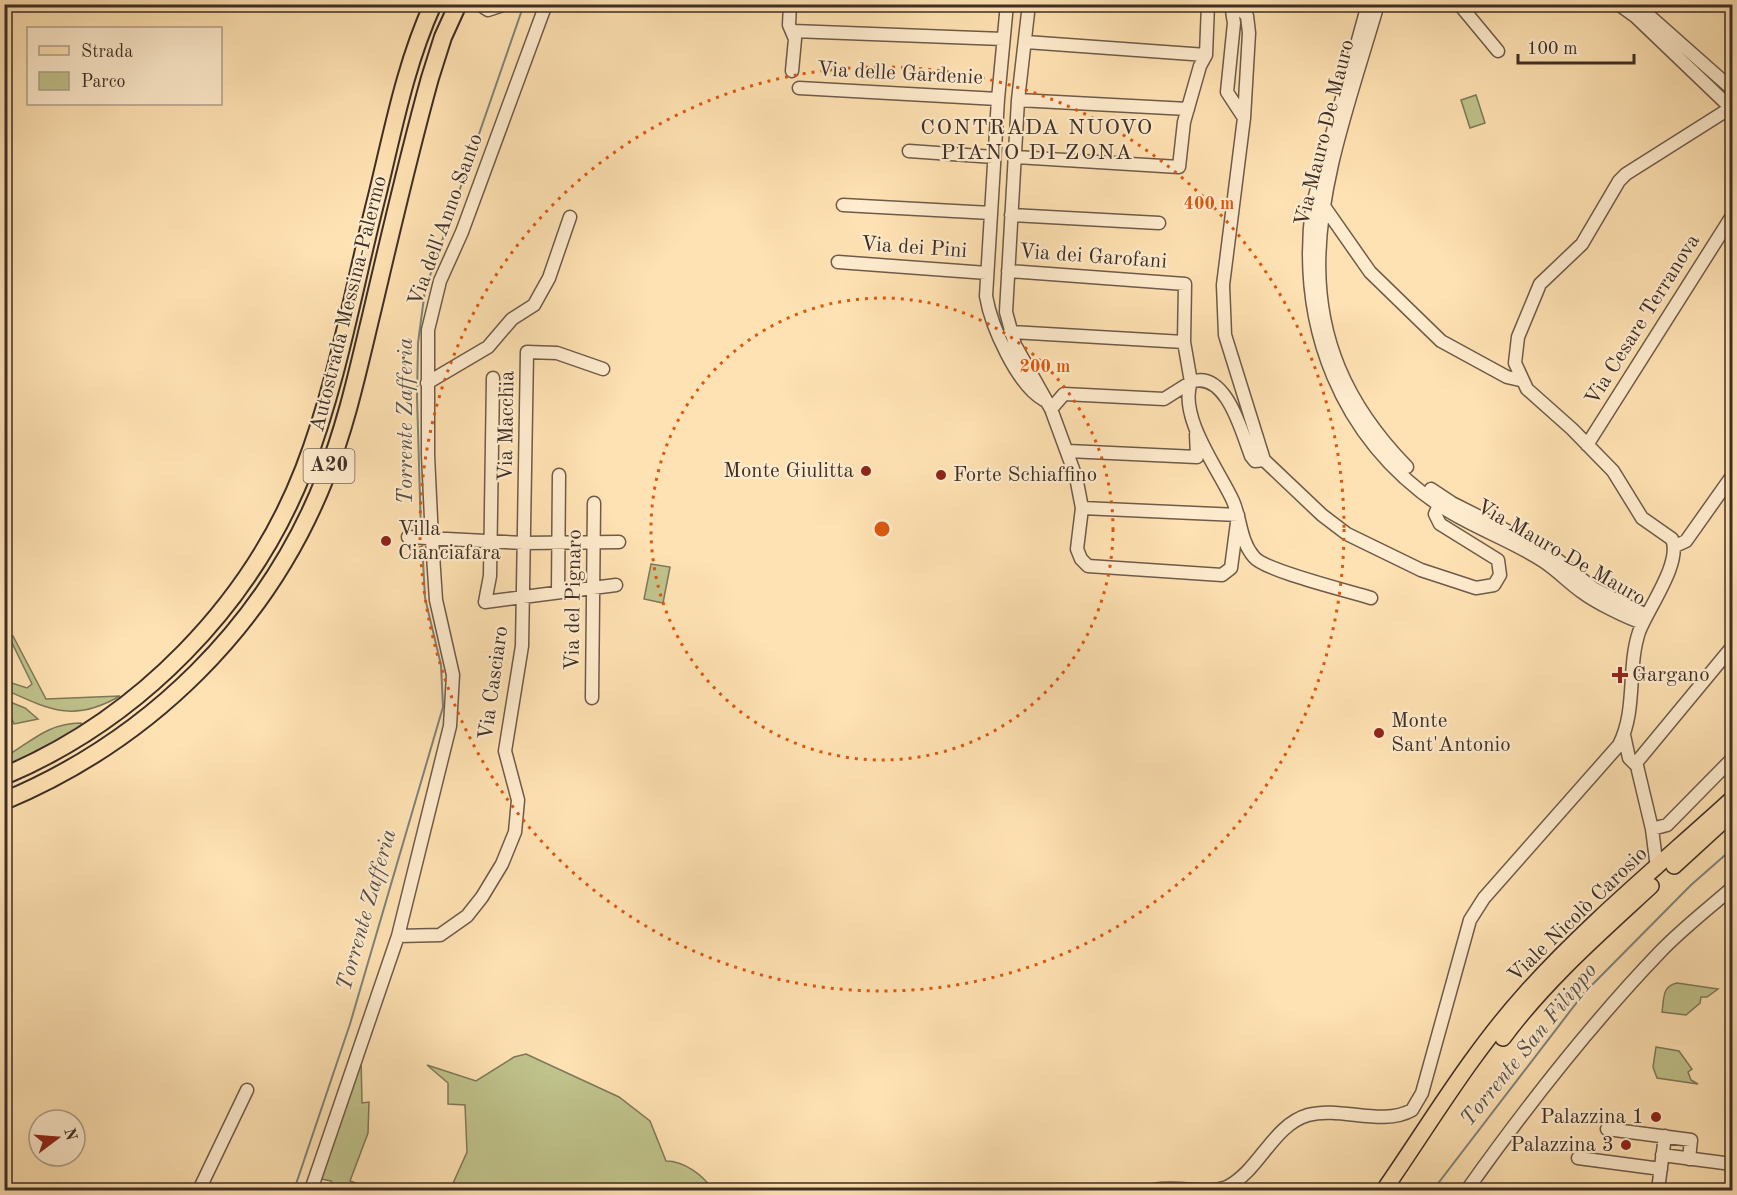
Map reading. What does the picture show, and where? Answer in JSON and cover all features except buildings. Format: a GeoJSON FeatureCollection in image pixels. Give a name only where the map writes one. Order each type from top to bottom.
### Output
{"type":"FeatureCollection","features":[{"type":"Feature","properties":{"kind":"highway","name":"Autostrada Messina-Palermo"},"geometry":{"type":"LineString","coordinates":[[4,776],[67,745],[109,717],[155,679],[207,629],[238,590],[276,531],[305,468],[322,417],[407,73],[433,4]]}},
{"type":"Feature","properties":{"kind":"highway","name":"Autostrada Messina-Palermo"},"geometry":{"type":"LineString","coordinates":[[4,801],[80,764],[163,705],[226,643],[255,606],[284,562],[318,495],[335,450],[358,369],[430,78],[458,4]]}},
{"type":"Feature","properties":{"kind":"main road","name":"Viale Nicolò Carosio"},"geometry":{"type":"LineString","coordinates":[[1396,1191],[1530,1004],[1732,799]]}},
{"type":"Feature","properties":{"kind":"main road","name":"Viale Nicolò Carosio"},"geometry":{"type":"LineString","coordinates":[[1383,1191],[1497,1029],[1523,996],[1567,949],[1657,868],[1673,860],[1732,813]]}},
{"type":"Feature","properties":{"kind":"street"},"geometry":{"type":"LineString","coordinates":[[479,4],[495,10],[506,4]]}},
{"type":"Feature","properties":{"kind":"street","name":"Via dell'Anno Santo"},"geometry":{"type":"LineString","coordinates":[[311,1191],[398,936],[435,794],[453,704],[452,663],[436,600],[430,540],[428,330],[440,282],[466,221],[546,4]]}},
{"type":"Feature","properties":{"kind":"street"},"geometry":{"type":"LineString","coordinates":[[790,4],[789,25],[795,39],[792,71]]}},
{"type":"Feature","properties":{"kind":"street"},"geometry":{"type":"LineString","coordinates":[[1007,4],[994,157],[987,273],[988,311],[999,340],[1031,390],[1049,406]]}},
{"type":"Feature","properties":{"kind":"street"},"geometry":{"type":"LineString","coordinates":[[1029,4],[1018,100],[1005,304],[1015,345],[1049,406],[1076,477],[1082,508],[1077,549],[1081,559],[1088,566],[1222,574],[1231,568],[1238,515]]}},
{"type":"Feature","properties":{"kind":"street"},"geometry":{"type":"LineString","coordinates":[[1014,157],[1179,166],[1188,109],[1206,55],[1208,4]]}},
{"type":"Feature","properties":{"kind":"street"},"geometry":{"type":"LineString","coordinates":[[1231,4],[1234,23],[1227,92],[1244,118]]}},
{"type":"Feature","properties":{"kind":"street"},"geometry":{"type":"LineString","coordinates":[[1235,4],[1247,16],[1250,33],[1244,118],[1223,285],[1224,335],[1264,460],[1322,515],[1347,534],[1421,570],[1476,588],[1494,585],[1500,575],[1498,560],[1436,520],[1435,514],[1439,505]]}},
{"type":"Feature","properties":{"kind":"street","name":"Via Mauro De Mauro"},"geometry":{"type":"LineString","coordinates":[[1368,4],[1319,201],[1317,253],[1324,321],[1342,378],[1369,423],[1404,465],[1439,495],[1545,550],[1593,588],[1644,619]]}},
{"type":"Feature","properties":{"kind":"street","name":"Via Mauro De Mauro"},"geometry":{"type":"LineString","coordinates":[[1378,4],[1308,238],[1310,290],[1318,334],[1329,370],[1340,393],[1366,435],[1412,484],[1439,505],[1543,561],[1589,597],[1644,619]]}},
{"type":"Feature","properties":{"kind":"street"},"geometry":{"type":"LineString","coordinates":[[1459,4],[1498,51]]}},
{"type":"Feature","properties":{"kind":"street"},"geometry":{"type":"LineString","coordinates":[[1520,380],[1515,363],[1518,337],[1527,310],[1546,275],[1582,244],[1626,174],[1732,108],[1636,17],[1618,4]]}},
{"type":"Feature","properties":{"kind":"street"},"geometry":{"type":"LineString","coordinates":[[1636,4],[1732,89]]}},
{"type":"Feature","properties":{"kind":"street"},"geometry":{"type":"LineString","coordinates":[[793,31],[1003,39]]}},
{"type":"Feature","properties":{"kind":"street"},"geometry":{"type":"LineString","coordinates":[[1026,42],[1206,55]]}},
{"type":"Feature","properties":{"kind":"street","name":"Via delle Gardenie"},"geometry":{"type":"LineString","coordinates":[[799,88],[998,99]]}},
{"type":"Feature","properties":{"kind":"street"},"geometry":{"type":"LineString","coordinates":[[1018,100],[1188,109]]}},
{"type":"Feature","properties":{"kind":"street"},"geometry":{"type":"LineString","coordinates":[[909,152],[994,157]]}},
{"type":"Feature","properties":{"kind":"street"},"geometry":{"type":"LineString","coordinates":[[1319,201],[1370,272],[1441,341],[1496,372],[1520,380],[1617,476],[1642,518],[1672,539],[1675,546],[1674,560],[1644,619],[1634,655],[1624,735],[1629,758],[1636,763],[1652,831],[1657,868]]}},
{"type":"Feature","properties":{"kind":"street"},"geometry":{"type":"LineString","coordinates":[[843,205],[991,213]]}},
{"type":"Feature","properties":{"kind":"street"},"geometry":{"type":"LineString","coordinates":[[1011,215],[1159,223]]}},
{"type":"Feature","properties":{"kind":"street","name":"Via Cesare Terranova"},"geometry":{"type":"LineString","coordinates":[[1587,445],[1732,216]]}},
{"type":"Feature","properties":{"kind":"street"},"geometry":{"type":"LineString","coordinates":[[427,383],[488,347],[512,319],[538,300],[549,278],[570,217]]}},
{"type":"Feature","properties":{"kind":"street","name":"Via dei Pini"},"geometry":{"type":"LineString","coordinates":[[838,262],[987,273]]}},
{"type":"Feature","properties":{"kind":"street","name":"Via dei Garofani"},"geometry":{"type":"LineString","coordinates":[[1008,271],[1185,284],[1184,342]]}},
{"type":"Feature","properties":{"kind":"street"},"geometry":{"type":"LineString","coordinates":[[1010,332],[1184,342],[1191,382],[1187,392],[1195,424],[1197,457],[1068,451]]}},
{"type":"Feature","properties":{"kind":"street","name":"Via Macchia"},"geometry":{"type":"LineString","coordinates":[[524,543],[527,352],[557,353],[603,369]]}},
{"type":"Feature","properties":{"kind":"street"},"geometry":{"type":"LineString","coordinates":[[493,378],[490,576],[485,602],[523,599],[616,585]]}},
{"type":"Feature","properties":{"kind":"street"},"geometry":{"type":"LineString","coordinates":[[1049,406],[1064,394],[1164,399],[1191,382],[1198,380],[1211,383],[1229,400],[1251,456],[1255,461],[1264,460]]}},
{"type":"Feature","properties":{"kind":"street"},"geometry":{"type":"LineString","coordinates":[[1195,424],[1238,515],[1240,532],[1254,558],[1276,569],[1371,598]]}},
{"type":"Feature","properties":{"kind":"street"},"geometry":{"type":"LineString","coordinates":[[558,592],[559,475]]}},
{"type":"Feature","properties":{"kind":"street"},"geometry":{"type":"LineString","coordinates":[[1675,546],[1686,541],[1729,490],[1732,476]]}},
{"type":"Feature","properties":{"kind":"street","name":"Via del Pignaro"},"geometry":{"type":"LineString","coordinates":[[592,698],[594,503]]}},
{"type":"Feature","properties":{"kind":"street"},"geometry":{"type":"LineString","coordinates":[[1082,508],[1238,515]]}},
{"type":"Feature","properties":{"kind":"street"},"geometry":{"type":"LineString","coordinates":[[411,537],[430,540],[524,543],[619,542]]}},
{"type":"Feature","properties":{"kind":"street","name":"Via Casciaro"},"geometry":{"type":"LineString","coordinates":[[398,936],[435,937],[453,928],[482,897],[502,864],[512,840],[518,800],[505,747],[521,656],[524,543]]}},
{"type":"Feature","properties":{"kind":"street"},"geometry":{"type":"LineString","coordinates":[[1636,763],[1732,647]]}},
{"type":"Feature","properties":{"kind":"street"},"geometry":{"type":"LineString","coordinates":[[1154,1191],[1170,1188],[1216,1190],[1229,1186],[1242,1176],[1290,1124],[1308,1115],[1322,1112],[1392,1116],[1412,1110],[1422,1093],[1470,920],[1484,898],[1607,761],[1624,735]]}},
{"type":"Feature","properties":{"kind":"street"},"geometry":{"type":"LineString","coordinates":[[1652,831],[1667,825],[1732,759]]}},
{"type":"Feature","properties":{"kind":"street"},"geometry":{"type":"LineString","coordinates":[[1652,831],[1673,860]]}},
{"type":"Feature","properties":{"kind":"street"},"geometry":{"type":"LineString","coordinates":[[1467,1191],[1542,1089],[1590,1029],[1661,950],[1732,888]]}},
{"type":"Feature","properties":{"kind":"street"},"geometry":{"type":"LineString","coordinates":[[199,1191],[247,1090]]}},
{"type":"Feature","properties":{"kind":"street"},"geometry":{"type":"LineString","coordinates":[[1606,1129],[1691,1140],[1689,1159]]}},
{"type":"Feature","properties":{"kind":"street"},"geometry":{"type":"LineString","coordinates":[[1661,1190],[1665,1136]]}},
{"type":"Feature","properties":{"kind":"street"},"geometry":{"type":"LineString","coordinates":[[1662,1155],[1732,1164]]}},
{"type":"Feature","properties":{"kind":"street"},"geometry":{"type":"LineString","coordinates":[[1578,1158],[1661,1168]]}},
{"type":"Feature","properties":{"kind":"green space"},"geometry":{"type":"Polygon","coordinates":[[[1476,95],[1485,123],[1470,128],[1461,100],[1476,95]]]}},
{"type":"Feature","properties":{"kind":"green space"},"geometry":{"type":"Polygon","coordinates":[[[651,564],[670,567],[663,603],[644,599],[651,564]]]}},
{"type":"Feature","properties":{"kind":"green space"},"geometry":{"type":"Polygon","coordinates":[[[13,636],[46,699],[120,696],[90,709],[64,711],[38,704],[8,691],[7,687],[12,683],[27,688],[32,684],[12,643],[5,646],[5,640],[13,636]]]}},
{"type":"Feature","properties":{"kind":"green space"},"geometry":{"type":"Polygon","coordinates":[[[10,702],[25,708],[38,719],[14,724],[5,703],[10,702]]]}},
{"type":"Feature","properties":{"kind":"green space"},"geometry":{"type":"Polygon","coordinates":[[[81,723],[82,727],[5,767],[5,757],[40,734],[59,726],[81,723]]]}},
{"type":"Feature","properties":{"kind":"green space"},"geometry":{"type":"Polygon","coordinates":[[[1677,983],[1718,989],[1707,997],[1701,997],[1700,1003],[1686,1015],[1662,1012],[1666,990],[1677,983]]]}},
{"type":"Feature","properties":{"kind":"green space"},"geometry":{"type":"Polygon","coordinates":[[[1656,1047],[1679,1051],[1692,1069],[1688,1072],[1691,1080],[1698,1084],[1657,1078],[1653,1067],[1656,1047]]]}},
{"type":"Feature","properties":{"kind":"green space"},"geometry":{"type":"Polygon","coordinates":[[[526,1054],[619,1097],[650,1121],[666,1161],[680,1163],[692,1170],[713,1190],[450,1190],[467,1152],[465,1105],[448,1104],[448,1083],[427,1065],[476,1081],[514,1057],[526,1054]]]}},
{"type":"Feature","properties":{"kind":"green space"},"geometry":{"type":"Polygon","coordinates":[[[361,1056],[362,1103],[369,1102],[368,1133],[350,1181],[376,1190],[336,1190],[331,1181],[321,1179],[361,1056]]]}},
{"type":"Feature","properties":{"kind":"waterway","name":"Torrente Zafferia"},"geometry":{"type":"LineString","coordinates":[[421,533],[417,396],[418,343],[425,290],[524,4]]}},
{"type":"Feature","properties":{"kind":"waterway","name":"Torrente Zafferia"},"geometry":{"type":"LineString","coordinates":[[294,1190],[350,1024],[443,707],[441,665],[425,598],[422,542]]}},
{"type":"Feature","properties":{"kind":"waterway","name":"Torrente San Filippo"},"geometry":{"type":"LineString","coordinates":[[1433,1190],[1584,993],[1691,885],[1732,849]]}},
{"type":"Feature","properties":{"kind":"place","name":"Monte Giulitta"},"geometry":{"type":"Point","coordinates":[866,471]}},
{"type":"Feature","properties":{"kind":"place","name":"Forte Schiaffino"},"geometry":{"type":"Point","coordinates":[941,475]}},
{"type":"Feature","properties":{"kind":"place","name":"Villa Cianciafara"},"geometry":{"type":"Point","coordinates":[386,541]}},
{"type":"Feature","properties":{"kind":"place","name":"Gargano"},"geometry":{"type":"Point","coordinates":[1620,675]}},
{"type":"Feature","properties":{"kind":"place","name":"Monte Sant'Antonio"},"geometry":{"type":"Point","coordinates":[1379,733]}},
{"type":"Feature","properties":{"kind":"place","name":"Palazzina 1"},"geometry":{"type":"Point","coordinates":[1656,1117]}},
{"type":"Feature","properties":{"kind":"place","name":"Palazzina 3"},"geometry":{"type":"Point","coordinates":[1626,1145]}},
{"type":"Feature","properties":{"kind":"district","name":"CONTRADA NUOVO PIANO DI ZONA"},"geometry":{"type":"Point","coordinates":[1037,140]}}]}
